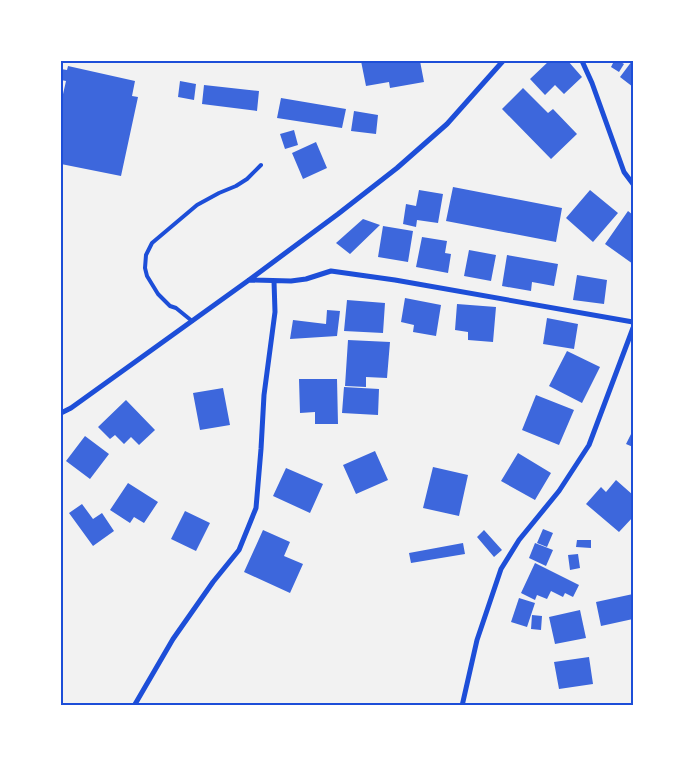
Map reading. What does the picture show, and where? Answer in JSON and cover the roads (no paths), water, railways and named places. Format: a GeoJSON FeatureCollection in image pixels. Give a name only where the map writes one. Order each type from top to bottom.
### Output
{"type":"FeatureCollection","features":[{"type":"Feature","properties":{"kind":"street"},"geometry":{"type":"LineString","coordinates":[[61,413],[71,408],[249,280],[397,168],[448,124],[503,61]]}},
{"type":"Feature","properties":{"kind":"street"},"geometry":{"type":"LineString","coordinates":[[582,61],[592,83],[624,172],[633,184]]}},
{"type":"Feature","properties":{"kind":"street"},"geometry":{"type":"LineString","coordinates":[[249,280],[306,279],[331,271],[395,280],[633,322]]}},
{"type":"Feature","properties":{"kind":"street"},"geometry":{"type":"LineString","coordinates":[[134,706],[173,639],[213,582],[239,550],[256,508],[264,395],[275,312],[274,281]]}},
{"type":"Feature","properties":{"kind":"street"},"geometry":{"type":"LineString","coordinates":[[462,706],[477,640],[501,569],[519,540],[558,492],[589,445],[633,328]]}},
{"type":"Feature","properties":{"kind":"lane"},"geometry":{"type":"LineString","coordinates":[[192,321],[176,308],[170,306],[158,294],[147,276],[145,268],[146,255],[152,243],[197,205],[218,193],[236,186],[247,179],[261,165]]}}]}
